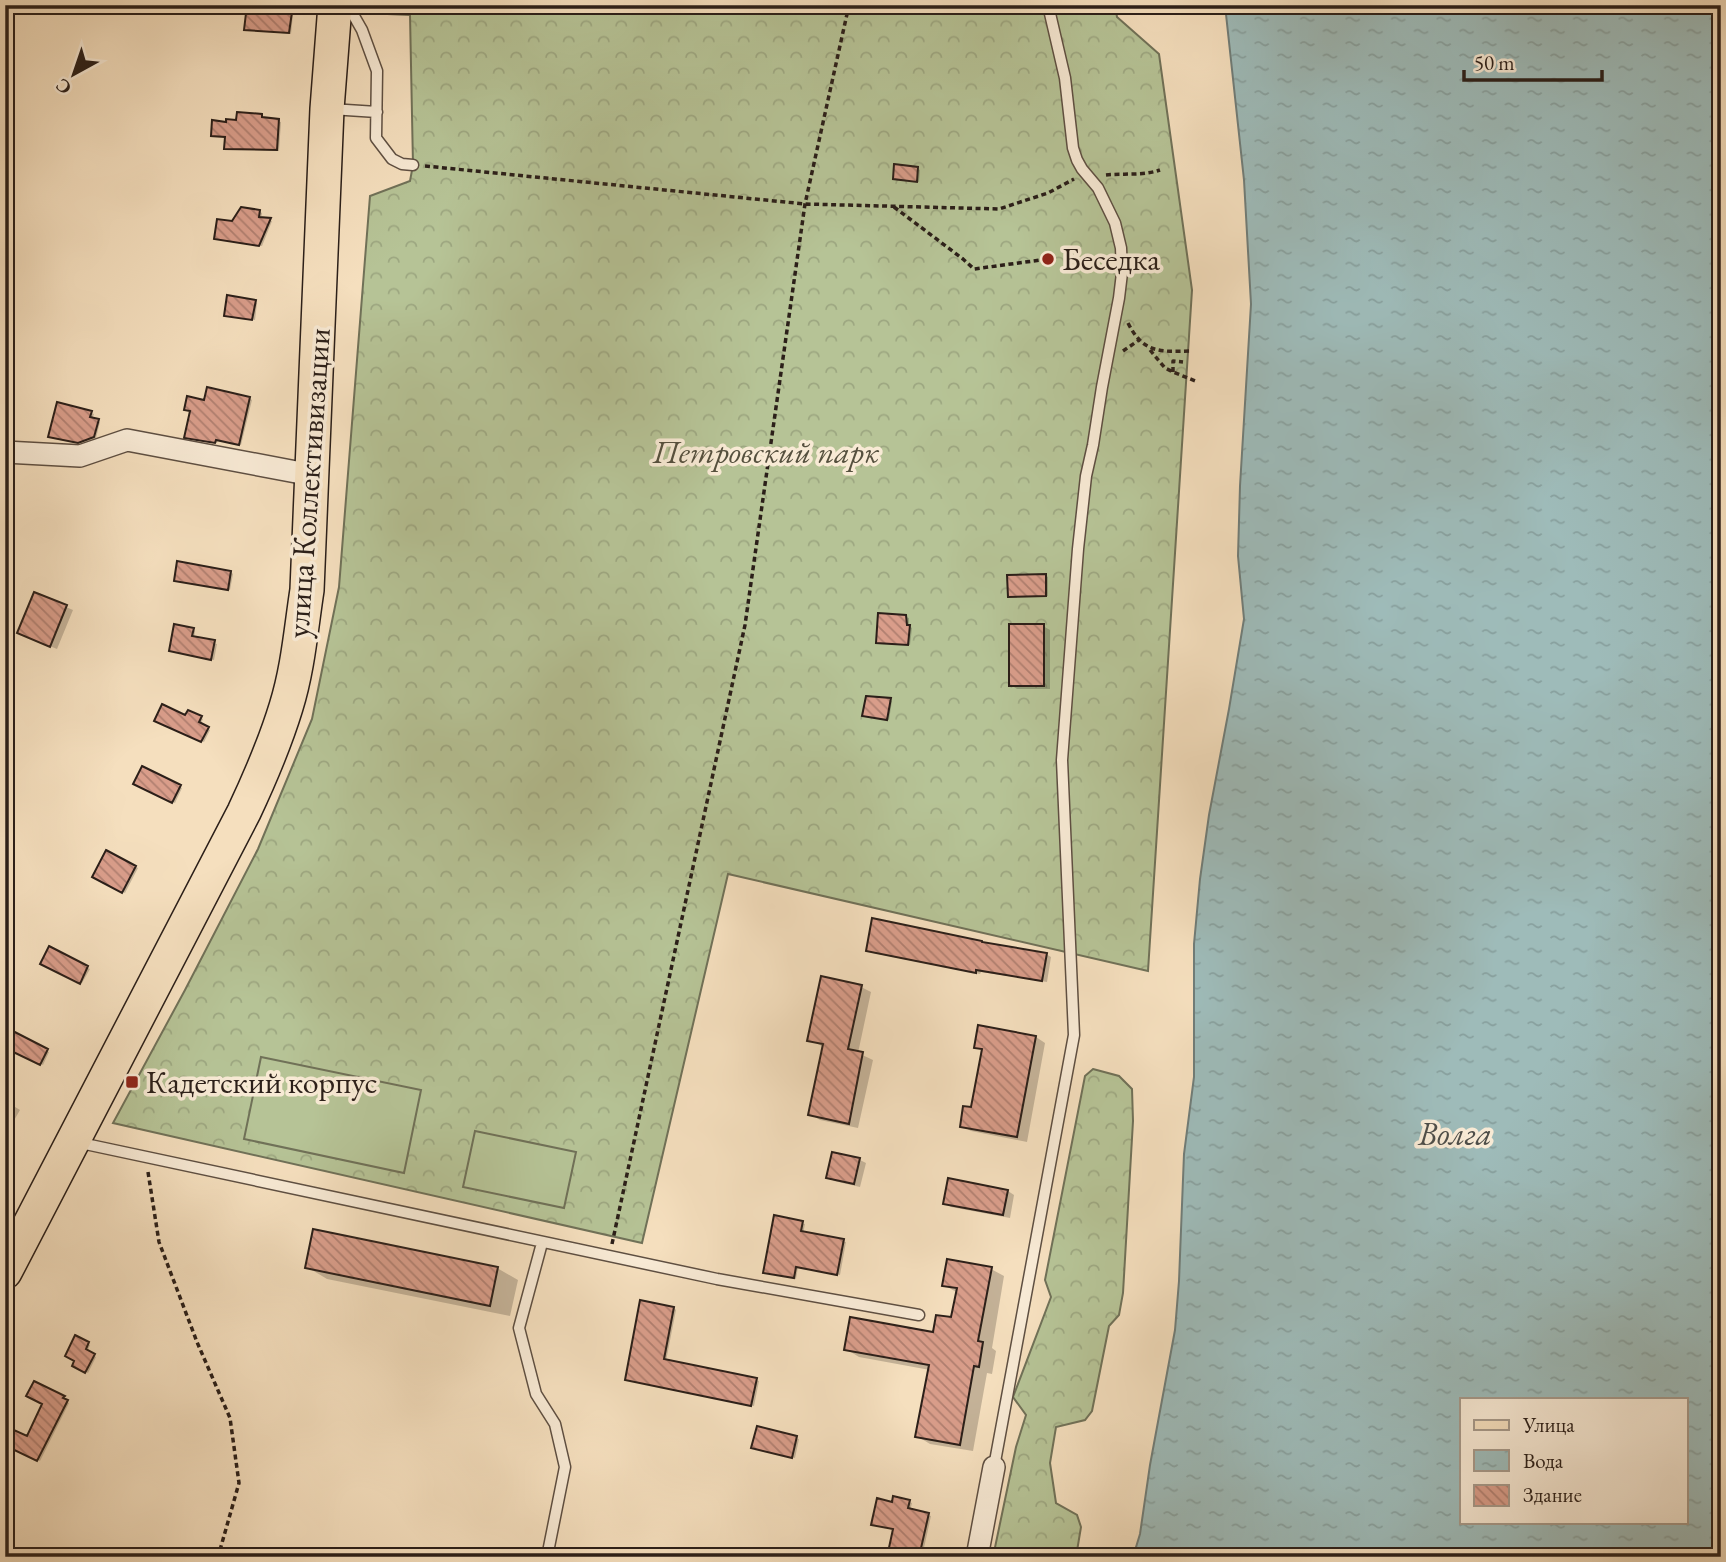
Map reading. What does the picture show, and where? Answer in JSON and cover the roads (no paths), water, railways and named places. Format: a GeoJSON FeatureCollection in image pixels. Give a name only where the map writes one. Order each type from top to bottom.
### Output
{"type":"FeatureCollection","features":[{"type":"Feature","properties":{"kind":"main road","name":"улица Коллективизации"},"geometry":{"type":"LineString","coordinates":[[5,1272],[244,812],[268,761],[287,705],[299,649],[307,590],[327,109],[335,5]]}},
{"type":"Feature","properties":{"kind":"street"},"geometry":{"type":"LineString","coordinates":[[5,452],[80,456],[127,440],[312,475]]}},
{"type":"Feature","properties":{"kind":"street"},"geometry":{"type":"LineString","coordinates":[[977,1557],[994,1466]]}},
{"type":"Feature","properties":{"kind":"lane"},"geometry":{"type":"LineString","coordinates":[[345,5],[362,30],[377,71],[376,138],[392,159],[412,165]]}},
{"type":"Feature","properties":{"kind":"lane"},"geometry":{"type":"LineString","coordinates":[[994,1466],[1074,1035],[1062,760],[1086,476],[1122,273],[1121,248],[1115,223],[1106,202],[1077,160],[1073,148],[1063,69],[1048,5]]}},
{"type":"Feature","properties":{"kind":"lane"},"geometry":{"type":"LineString","coordinates":[[327,109],[377,112]]}},
{"type":"Feature","properties":{"kind":"lane"},"geometry":{"type":"LineString","coordinates":[[73,1142],[767,1289],[919,1315]]}},
{"type":"Feature","properties":{"kind":"lane"},"geometry":{"type":"LineString","coordinates":[[542,1242],[519,1328],[536,1394],[555,1424],[565,1467],[547,1557]]}},
{"type":"Feature","properties":{"kind":"water","name":"Волга"},"geometry":{"type":"Polygon","coordinates":[[[1225,5],[1721,5],[1721,1557],[1133,1557],[1140,1534],[1175,1330],[1184,1154],[1194,1077],[1194,944],[1200,879],[1244,619],[1238,556],[1251,304],[1244,180],[1225,5]]]}},
{"type":"Feature","properties":{"kind":"place","name":"Беседка"},"geometry":{"type":"Point","coordinates":[1048,259]}},
{"type":"Feature","properties":{"kind":"place","name":"Кадетский корпус"},"geometry":{"type":"Point","coordinates":[132,1082]}},
{"type":"Feature","properties":{"kind":"park label","name":"Петровский парк"},"geometry":{"type":"Point","coordinates":[766,452]}}]}
